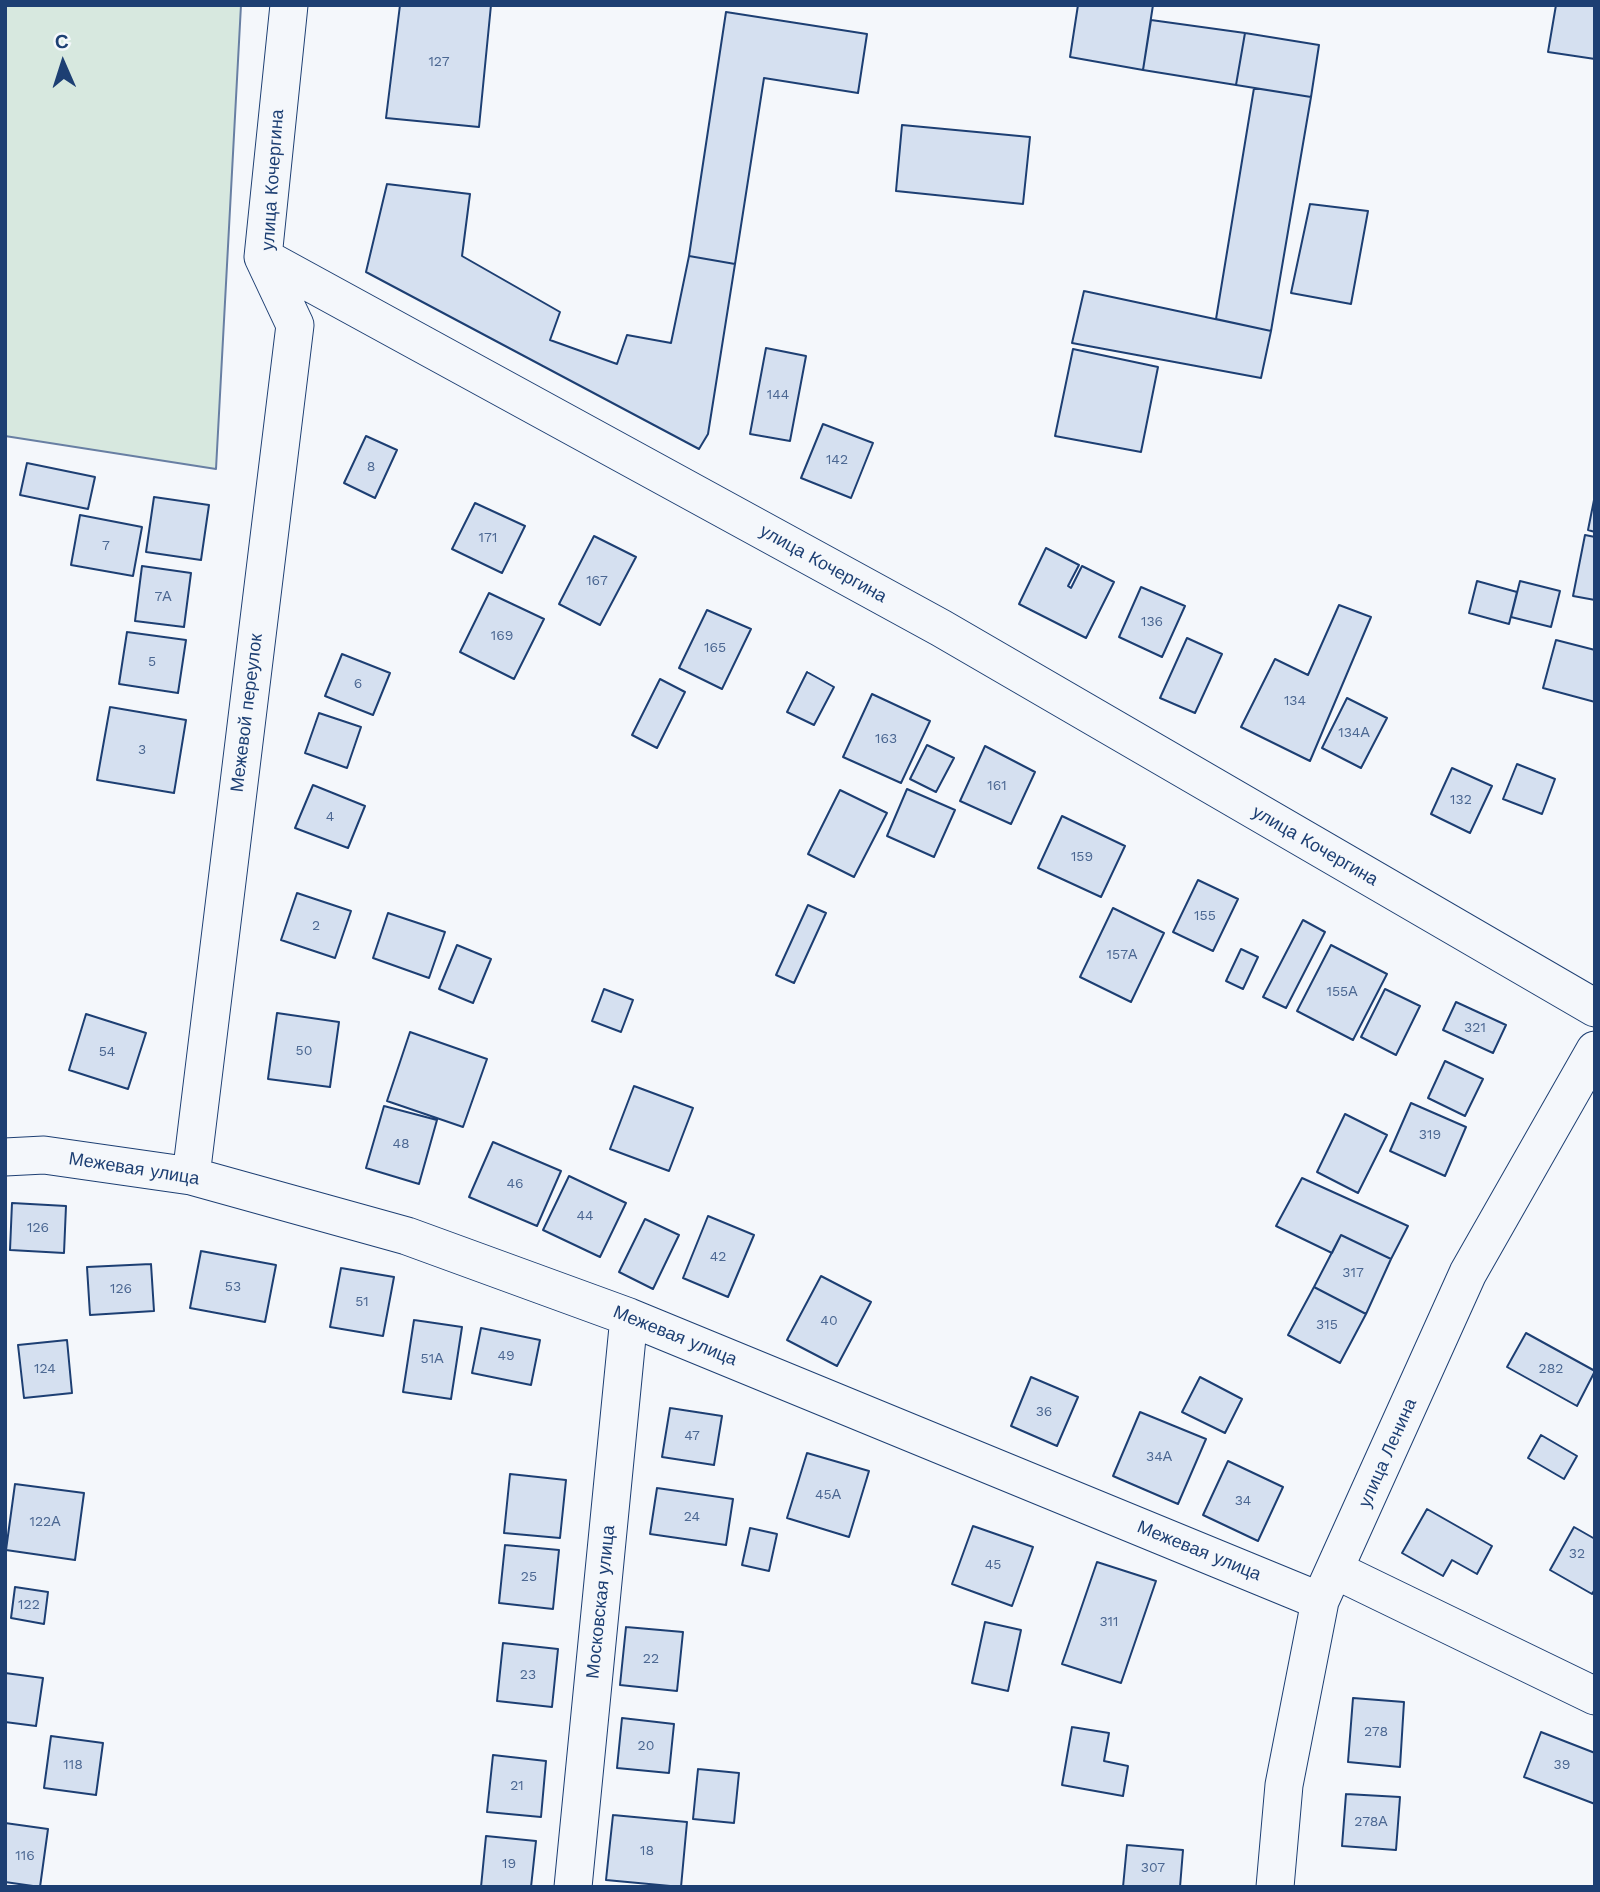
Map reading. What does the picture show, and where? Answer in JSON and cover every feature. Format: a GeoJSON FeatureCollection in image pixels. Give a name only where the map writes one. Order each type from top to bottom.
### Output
{"type":"FeatureCollection","features":[{"type":"Feature","properties":{"kind":"street","name":"улица Кочергина"},"geometry":{"type":"LineString","coordinates":[[289,5],[263,257],[940,628],[1595,1008]]}},
{"type":"Feature","properties":{"kind":"street","name":"Межевой переулок"},"geometry":{"type":"LineString","coordinates":[[191,1176],[295,325],[263,257]]}},
{"type":"Feature","properties":{"kind":"street","name":"улица Ленина"},"geometry":{"type":"LineString","coordinates":[[1275,1887],[1284,1785],[1327,1586],[1468,1273],[1595,1050]]}},
{"type":"Feature","properties":{"kind":"street","name":"Межевая улица"},"geometry":{"type":"LineString","coordinates":[[5,1157],[44,1155],[191,1176],[407,1236],[629,1317],[1327,1586],[1595,1696]]}},
{"type":"Feature","properties":{"kind":"street","name":"Московская улица"},"geometry":{"type":"LineString","coordinates":[[573,1887],[629,1317]]}},
{"type":"Feature","properties":{"kind":"shaded area"},"geometry":{"type":"Polygon","coordinates":[[[5,5],[241,5],[216,469],[5,436],[5,5]]]}},
{"type":"Feature","properties":{"kind":"building"},"geometry":{"type":"Polygon","coordinates":[[[400,5],[491,5],[479,127],[386,118],[400,5]]]}},
{"type":"Feature","properties":{"kind":"building"},"geometry":{"type":"Polygon","coordinates":[[[1078,5],[1153,5],[1143,70],[1070,57],[1078,5]]]}},
{"type":"Feature","properties":{"kind":"building"},"geometry":{"type":"Polygon","coordinates":[[[1556,5],[1595,5],[1595,59],[1548,52],[1556,5]]]}},
{"type":"Feature","properties":{"kind":"building"},"geometry":{"type":"Polygon","coordinates":[[[726,12],[867,34],[858,93],[764,78],[735,264],[689,256],[726,12]]]}},
{"type":"Feature","properties":{"kind":"building"},"geometry":{"type":"Polygon","coordinates":[[[1151,20],[1245,33],[1236,85],[1143,70],[1151,20]]]}},
{"type":"Feature","properties":{"kind":"building"},"geometry":{"type":"Polygon","coordinates":[[[1245,33],[1319,45],[1311,97],[1236,85],[1245,33]]]}},
{"type":"Feature","properties":{"kind":"building"},"geometry":{"type":"Polygon","coordinates":[[[1254,88],[1311,97],[1271,331],[1216,319],[1254,88]]]}},
{"type":"Feature","properties":{"kind":"building"},"geometry":{"type":"Polygon","coordinates":[[[902,125],[1030,137],[1023,204],[896,191],[902,125]]]}},
{"type":"Feature","properties":{"kind":"building"},"geometry":{"type":"Polygon","coordinates":[[[387,184],[470,194],[462,256],[560,312],[550,340],[617,364],[627,335],[671,343],[689,256],[735,264],[708,434],[699,449],[366,272],[387,184]]]}},
{"type":"Feature","properties":{"kind":"building"},"geometry":{"type":"Polygon","coordinates":[[[1310,204],[1368,211],[1351,304],[1291,293],[1310,204]]]}},
{"type":"Feature","properties":{"kind":"building"},"geometry":{"type":"Polygon","coordinates":[[[1084,291],[1271,331],[1261,378],[1072,343],[1084,291]]]}},
{"type":"Feature","properties":{"kind":"building"},"geometry":{"type":"Polygon","coordinates":[[[766,348],[806,356],[790,441],[750,434],[766,348]]]}},
{"type":"Feature","properties":{"kind":"building"},"geometry":{"type":"Polygon","coordinates":[[[1073,349],[1158,367],[1141,452],[1055,436],[1073,349]]]}},
{"type":"Feature","properties":{"kind":"building"},"geometry":{"type":"Polygon","coordinates":[[[823,424],[873,443],[851,498],[801,478],[823,424]]]}},
{"type":"Feature","properties":{"kind":"building"},"geometry":{"type":"Polygon","coordinates":[[[366,436],[397,450],[375,498],[344,483],[366,436]]]}},
{"type":"Feature","properties":{"kind":"building"},"geometry":{"type":"Polygon","coordinates":[[[27,463],[95,477],[88,509],[20,495],[27,463]]]}},
{"type":"Feature","properties":{"kind":"building"},"geometry":{"type":"Polygon","coordinates":[[[1595,495],[1595,532],[1588,530],[1595,495]]]}},
{"type":"Feature","properties":{"kind":"building"},"geometry":{"type":"Polygon","coordinates":[[[154,497],[209,505],[201,560],[146,552],[154,497]]]}},
{"type":"Feature","properties":{"kind":"building"},"geometry":{"type":"Polygon","coordinates":[[[475,503],[525,526],[502,573],[452,549],[475,503]]]}},
{"type":"Feature","properties":{"kind":"building"},"geometry":{"type":"Polygon","coordinates":[[[80,515],[142,527],[133,576],[71,565],[80,515]]]}},
{"type":"Feature","properties":{"kind":"building"},"geometry":{"type":"Polygon","coordinates":[[[1585,535],[1595,537],[1595,600],[1573,596],[1585,535]]]}},
{"type":"Feature","properties":{"kind":"building"},"geometry":{"type":"Polygon","coordinates":[[[594,536],[636,557],[600,625],[559,604],[594,536]]]}},
{"type":"Feature","properties":{"kind":"building"},"geometry":{"type":"Polygon","coordinates":[[[1046,548],[1079,565],[1068,586],[1071,588],[1082,566],[1114,582],[1086,638],[1019,604],[1046,548]]]}},
{"type":"Feature","properties":{"kind":"building"},"geometry":{"type":"Polygon","coordinates":[[[142,566],[191,573],[184,627],[135,621],[142,566]]]}},
{"type":"Feature","properties":{"kind":"building"},"geometry":{"type":"Polygon","coordinates":[[[1477,581],[1517,592],[1509,624],[1469,613],[1477,581]]]}},
{"type":"Feature","properties":{"kind":"building"},"geometry":{"type":"Polygon","coordinates":[[[1520,581],[1560,591],[1551,627],[1511,617],[1520,581]]]}},
{"type":"Feature","properties":{"kind":"building"},"geometry":{"type":"Polygon","coordinates":[[[1141,587],[1185,606],[1162,657],[1119,637],[1141,587]]]}},
{"type":"Feature","properties":{"kind":"building"},"geometry":{"type":"Polygon","coordinates":[[[489,593],[544,619],[514,679],[460,652],[489,593]]]}},
{"type":"Feature","properties":{"kind":"building"},"geometry":{"type":"Polygon","coordinates":[[[1339,605],[1371,617],[1310,761],[1241,727],[1275,659],[1308,675],[1339,605]]]}},
{"type":"Feature","properties":{"kind":"building"},"geometry":{"type":"Polygon","coordinates":[[[707,610],[751,629],[722,689],[679,668],[707,610]]]}},
{"type":"Feature","properties":{"kind":"building"},"geometry":{"type":"Polygon","coordinates":[[[127,632],[186,640],[178,693],[119,684],[127,632]]]}},
{"type":"Feature","properties":{"kind":"building"},"geometry":{"type":"Polygon","coordinates":[[[1187,638],[1222,654],[1195,713],[1160,698],[1187,638]]]}},
{"type":"Feature","properties":{"kind":"building"},"geometry":{"type":"Polygon","coordinates":[[[1556,640],[1595,650],[1595,702],[1543,688],[1556,640]]]}},
{"type":"Feature","properties":{"kind":"building"},"geometry":{"type":"Polygon","coordinates":[[[342,654],[390,673],[373,715],[325,696],[342,654]]]}},
{"type":"Feature","properties":{"kind":"building"},"geometry":{"type":"Polygon","coordinates":[[[807,672],[834,687],[814,725],[787,712],[807,672]]]}},
{"type":"Feature","properties":{"kind":"building"},"geometry":{"type":"Polygon","coordinates":[[[660,679],[685,692],[657,748],[632,735],[660,679]]]}},
{"type":"Feature","properties":{"kind":"building"},"geometry":{"type":"Polygon","coordinates":[[[872,694],[930,721],[901,783],[843,757],[872,694]]]}},
{"type":"Feature","properties":{"kind":"building"},"geometry":{"type":"Polygon","coordinates":[[[1347,698],[1387,718],[1361,768],[1322,748],[1347,698]]]}},
{"type":"Feature","properties":{"kind":"building"},"geometry":{"type":"Polygon","coordinates":[[[110,707],[186,720],[174,793],[97,780],[110,707]]]}},
{"type":"Feature","properties":{"kind":"building"},"geometry":{"type":"Polygon","coordinates":[[[319,713],[361,727],[347,768],[305,753],[319,713]]]}},
{"type":"Feature","properties":{"kind":"building"},"geometry":{"type":"Polygon","coordinates":[[[927,745],[954,758],[936,792],[910,779],[927,745]]]}},
{"type":"Feature","properties":{"kind":"building"},"geometry":{"type":"Polygon","coordinates":[[[985,746],[1035,772],[1011,824],[960,801],[985,746]]]}},
{"type":"Feature","properties":{"kind":"building"},"geometry":{"type":"Polygon","coordinates":[[[1517,764],[1555,779],[1542,814],[1503,799],[1517,764]]]}},
{"type":"Feature","properties":{"kind":"building"},"geometry":{"type":"Polygon","coordinates":[[[1452,768],[1492,786],[1470,833],[1431,814],[1452,768]]]}},
{"type":"Feature","properties":{"kind":"building"},"geometry":{"type":"Polygon","coordinates":[[[313,785],[365,806],[348,848],[295,828],[313,785]]]}},
{"type":"Feature","properties":{"kind":"building"},"geometry":{"type":"Polygon","coordinates":[[[907,789],[955,810],[934,857],[887,836],[907,789]]]}},
{"type":"Feature","properties":{"kind":"building"},"geometry":{"type":"Polygon","coordinates":[[[840,790],[887,813],[854,877],[808,854],[840,790]]]}},
{"type":"Feature","properties":{"kind":"building"},"geometry":{"type":"Polygon","coordinates":[[[1062,816],[1125,846],[1101,897],[1038,868],[1062,816]]]}},
{"type":"Feature","properties":{"kind":"building"},"geometry":{"type":"Polygon","coordinates":[[[1198,880],[1238,899],[1213,951],[1173,932],[1198,880]]]}},
{"type":"Feature","properties":{"kind":"building"},"geometry":{"type":"Polygon","coordinates":[[[297,893],[351,911],[335,958],[281,940],[297,893]]]}},
{"type":"Feature","properties":{"kind":"building"},"geometry":{"type":"Polygon","coordinates":[[[808,905],[826,913],[794,983],[776,975],[808,905]]]}},
{"type":"Feature","properties":{"kind":"building"},"geometry":{"type":"Polygon","coordinates":[[[1113,908],[1164,933],[1131,1002],[1080,977],[1113,908]]]}},
{"type":"Feature","properties":{"kind":"building"},"geometry":{"type":"Polygon","coordinates":[[[388,913],[445,932],[429,978],[373,958],[388,913]]]}},
{"type":"Feature","properties":{"kind":"building"},"geometry":{"type":"Polygon","coordinates":[[[1303,920],[1325,932],[1286,1008],[1263,997],[1303,920]]]}},
{"type":"Feature","properties":{"kind":"building"},"geometry":{"type":"Polygon","coordinates":[[[457,945],[491,959],[473,1003],[439,989],[457,945]]]}},
{"type":"Feature","properties":{"kind":"building"},"geometry":{"type":"Polygon","coordinates":[[[1331,945],[1387,974],[1353,1040],[1297,1011],[1331,945]]]}},
{"type":"Feature","properties":{"kind":"building"},"geometry":{"type":"Polygon","coordinates":[[[1241,949],[1258,957],[1243,989],[1226,981],[1241,949]]]}},
{"type":"Feature","properties":{"kind":"building"},"geometry":{"type":"Polygon","coordinates":[[[604,989],[633,1000],[621,1032],[592,1021],[604,989]]]}},
{"type":"Feature","properties":{"kind":"building"},"geometry":{"type":"Polygon","coordinates":[[[1385,989],[1420,1006],[1396,1055],[1361,1037],[1385,989]]]}},
{"type":"Feature","properties":{"kind":"building"},"geometry":{"type":"Polygon","coordinates":[[[1456,1002],[1506,1025],[1493,1053],[1443,1030],[1456,1002]]]}},
{"type":"Feature","properties":{"kind":"building"},"geometry":{"type":"Polygon","coordinates":[[[277,1013],[339,1022],[330,1087],[268,1079],[277,1013]]]}},
{"type":"Feature","properties":{"kind":"building"},"geometry":{"type":"Polygon","coordinates":[[[86,1014],[146,1033],[128,1089],[69,1070],[86,1014]]]}},
{"type":"Feature","properties":{"kind":"building"},"geometry":{"type":"Polygon","coordinates":[[[410,1032],[487,1059],[463,1127],[387,1101],[410,1032]]]}},
{"type":"Feature","properties":{"kind":"building"},"geometry":{"type":"Polygon","coordinates":[[[1445,1061],[1483,1079],[1465,1116],[1428,1098],[1445,1061]]]}},
{"type":"Feature","properties":{"kind":"building"},"geometry":{"type":"Polygon","coordinates":[[[634,1086],[693,1108],[669,1171],[610,1149],[634,1086]]]}},
{"type":"Feature","properties":{"kind":"building"},"geometry":{"type":"Polygon","coordinates":[[[1411,1103],[1466,1127],[1445,1176],[1390,1151],[1411,1103]]]}},
{"type":"Feature","properties":{"kind":"building"},"geometry":{"type":"Polygon","coordinates":[[[384,1106],[437,1120],[419,1184],[366,1168],[384,1106]]]}},
{"type":"Feature","properties":{"kind":"building"},"geometry":{"type":"Polygon","coordinates":[[[1345,1114],[1387,1135],[1358,1193],[1317,1172],[1345,1114]]]}},
{"type":"Feature","properties":{"kind":"building"},"geometry":{"type":"Polygon","coordinates":[[[493,1142],[561,1171],[537,1226],[469,1197],[493,1142]]]}},
{"type":"Feature","properties":{"kind":"building"},"geometry":{"type":"Polygon","coordinates":[[[569,1176],[626,1203],[600,1257],[543,1230],[569,1176]]]}},
{"type":"Feature","properties":{"kind":"building"},"geometry":{"type":"Polygon","coordinates":[[[1302,1178],[1408,1226],[1391,1259],[1341,1235],[1332,1253],[1276,1226],[1302,1178]]]}},
{"type":"Feature","properties":{"kind":"building"},"geometry":{"type":"Polygon","coordinates":[[[12,1203],[66,1206],[64,1253],[10,1250],[12,1203]]]}},
{"type":"Feature","properties":{"kind":"building"},"geometry":{"type":"Polygon","coordinates":[[[708,1216],[754,1235],[728,1297],[683,1278],[708,1216]]]}},
{"type":"Feature","properties":{"kind":"building"},"geometry":{"type":"Polygon","coordinates":[[[645,1219],[679,1235],[653,1289],[619,1272],[645,1219]]]}},
{"type":"Feature","properties":{"kind":"building"},"geometry":{"type":"Polygon","coordinates":[[[1341,1235],[1391,1259],[1366,1314],[1314,1287],[1341,1235]]]}},
{"type":"Feature","properties":{"kind":"building"},"geometry":{"type":"Polygon","coordinates":[[[201,1251],[276,1265],[265,1322],[190,1308],[201,1251]]]}},
{"type":"Feature","properties":{"kind":"building"},"geometry":{"type":"Polygon","coordinates":[[[151,1264],[154,1311],[90,1315],[87,1267],[151,1264]]]}},
{"type":"Feature","properties":{"kind":"building"},"geometry":{"type":"Polygon","coordinates":[[[341,1268],[394,1277],[383,1336],[330,1327],[341,1268]]]}},
{"type":"Feature","properties":{"kind":"building"},"geometry":{"type":"Polygon","coordinates":[[[821,1276],[871,1302],[837,1366],[787,1340],[821,1276]]]}},
{"type":"Feature","properties":{"kind":"building"},"geometry":{"type":"Polygon","coordinates":[[[1314,1287],[1366,1314],[1340,1363],[1288,1335],[1314,1287]]]}},
{"type":"Feature","properties":{"kind":"building"},"geometry":{"type":"Polygon","coordinates":[[[414,1320],[462,1327],[451,1399],[403,1392],[414,1320]]]}},
{"type":"Feature","properties":{"kind":"building"},"geometry":{"type":"Polygon","coordinates":[[[481,1328],[540,1340],[531,1385],[472,1373],[481,1328]]]}},
{"type":"Feature","properties":{"kind":"building"},"geometry":{"type":"Polygon","coordinates":[[[1526,1333],[1595,1371],[1577,1406],[1507,1367],[1526,1333]]]}},
{"type":"Feature","properties":{"kind":"building"},"geometry":{"type":"Polygon","coordinates":[[[67,1340],[72,1393],[24,1398],[18,1345],[67,1340]]]}},
{"type":"Feature","properties":{"kind":"building"},"geometry":{"type":"Polygon","coordinates":[[[1031,1377],[1078,1397],[1057,1446],[1011,1426],[1031,1377]]]}},
{"type":"Feature","properties":{"kind":"building"},"geometry":{"type":"Polygon","coordinates":[[[1200,1377],[1242,1399],[1225,1433],[1182,1412],[1200,1377]]]}},
{"type":"Feature","properties":{"kind":"building"},"geometry":{"type":"Polygon","coordinates":[[[670,1408],[722,1416],[714,1465],[662,1457],[670,1408]]]}},
{"type":"Feature","properties":{"kind":"building"},"geometry":{"type":"Polygon","coordinates":[[[1140,1412],[1206,1439],[1178,1504],[1113,1476],[1140,1412]]]}},
{"type":"Feature","properties":{"kind":"building"},"geometry":{"type":"Polygon","coordinates":[[[1541,1435],[1577,1456],[1564,1479],[1528,1458],[1541,1435]]]}},
{"type":"Feature","properties":{"kind":"building"},"geometry":{"type":"Polygon","coordinates":[[[807,1453],[869,1471],[849,1537],[787,1518],[807,1453]]]}},
{"type":"Feature","properties":{"kind":"building"},"geometry":{"type":"Polygon","coordinates":[[[1228,1461],[1283,1487],[1258,1541],[1203,1515],[1228,1461]]]}},
{"type":"Feature","properties":{"kind":"building"},"geometry":{"type":"Polygon","coordinates":[[[510,1474],[566,1480],[560,1538],[504,1533],[510,1474]]]}},
{"type":"Feature","properties":{"kind":"building"},"geometry":{"type":"Polygon","coordinates":[[[15,1484],[84,1493],[75,1560],[6,1550],[15,1484]]]}},
{"type":"Feature","properties":{"kind":"building"},"geometry":{"type":"Polygon","coordinates":[[[657,1488],[733,1499],[726,1545],[650,1534],[657,1488]]]}},
{"type":"Feature","properties":{"kind":"building"},"geometry":{"type":"Polygon","coordinates":[[[1427,1509],[1492,1546],[1477,1574],[1452,1560],[1443,1576],[1402,1553],[1427,1509]]]}},
{"type":"Feature","properties":{"kind":"building"},"geometry":{"type":"Polygon","coordinates":[[[973,1526],[1033,1547],[1012,1606],[952,1584],[973,1526]]]}},
{"type":"Feature","properties":{"kind":"building"},"geometry":{"type":"Polygon","coordinates":[[[1574,1527],[1595,1539],[1595,1589],[1592,1594],[1550,1570],[1574,1527]]]}},
{"type":"Feature","properties":{"kind":"building"},"geometry":{"type":"Polygon","coordinates":[[[750,1528],[777,1534],[769,1571],[742,1565],[750,1528]]]}},
{"type":"Feature","properties":{"kind":"building"},"geometry":{"type":"Polygon","coordinates":[[[505,1545],[559,1550],[553,1609],[499,1603],[505,1545]]]}},
{"type":"Feature","properties":{"kind":"building"},"geometry":{"type":"Polygon","coordinates":[[[1097,1562],[1156,1581],[1121,1683],[1062,1664],[1097,1562]]]}},
{"type":"Feature","properties":{"kind":"building"},"geometry":{"type":"Polygon","coordinates":[[[15,1587],[48,1592],[44,1624],[11,1618],[15,1587]]]}},
{"type":"Feature","properties":{"kind":"building"},"geometry":{"type":"Polygon","coordinates":[[[985,1622],[1021,1630],[1008,1691],[972,1683],[985,1622]]]}},
{"type":"Feature","properties":{"kind":"building"},"geometry":{"type":"Polygon","coordinates":[[[626,1627],[683,1632],[677,1691],[620,1685],[626,1627]]]}},
{"type":"Feature","properties":{"kind":"building"},"geometry":{"type":"Polygon","coordinates":[[[503,1643],[558,1649],[552,1707],[497,1701],[503,1643]]]}},
{"type":"Feature","properties":{"kind":"building"},"geometry":{"type":"Polygon","coordinates":[[[5,1673],[43,1678],[36,1726],[5,1722],[5,1673]]]}},
{"type":"Feature","properties":{"kind":"building"},"geometry":{"type":"Polygon","coordinates":[[[1353,1698],[1404,1702],[1400,1767],[1348,1762],[1353,1698]]]}},
{"type":"Feature","properties":{"kind":"building"},"geometry":{"type":"Polygon","coordinates":[[[622,1718],[674,1724],[669,1773],[617,1768],[622,1718]]]}},
{"type":"Feature","properties":{"kind":"building"},"geometry":{"type":"Polygon","coordinates":[[[1072,1727],[1109,1733],[1104,1761],[1128,1766],[1123,1796],[1062,1785],[1072,1727]]]}},
{"type":"Feature","properties":{"kind":"building"},"geometry":{"type":"Polygon","coordinates":[[[1541,1732],[1595,1753],[1595,1804],[1524,1777],[1541,1732]]]}},
{"type":"Feature","properties":{"kind":"building"},"geometry":{"type":"Polygon","coordinates":[[[51,1736],[103,1743],[96,1795],[44,1788],[51,1736]]]}},
{"type":"Feature","properties":{"kind":"building"},"geometry":{"type":"Polygon","coordinates":[[[493,1755],[546,1761],[541,1817],[487,1812],[493,1755]]]}},
{"type":"Feature","properties":{"kind":"building"},"geometry":{"type":"Polygon","coordinates":[[[698,1769],[739,1773],[734,1823],[693,1819],[698,1769]]]}},
{"type":"Feature","properties":{"kind":"building"},"geometry":{"type":"Polygon","coordinates":[[[1346,1794],[1400,1797],[1396,1850],[1342,1846],[1346,1794]]]}},
{"type":"Feature","properties":{"kind":"building"},"geometry":{"type":"Polygon","coordinates":[[[613,1815],[687,1822],[681,1887],[606,1880],[613,1815]]]}},
{"type":"Feature","properties":{"kind":"building"},"geometry":{"type":"Polygon","coordinates":[[[5,1823],[48,1829],[40,1887],[5,1882],[5,1823]]]}},
{"type":"Feature","properties":{"kind":"building"},"geometry":{"type":"Polygon","coordinates":[[[486,1836],[536,1841],[531,1887],[481,1887],[486,1836]]]}},
{"type":"Feature","properties":{"kind":"building"},"geometry":{"type":"Polygon","coordinates":[[[1127,1845],[1183,1850],[1180,1887],[1123,1887],[1127,1845]]]}}]}
